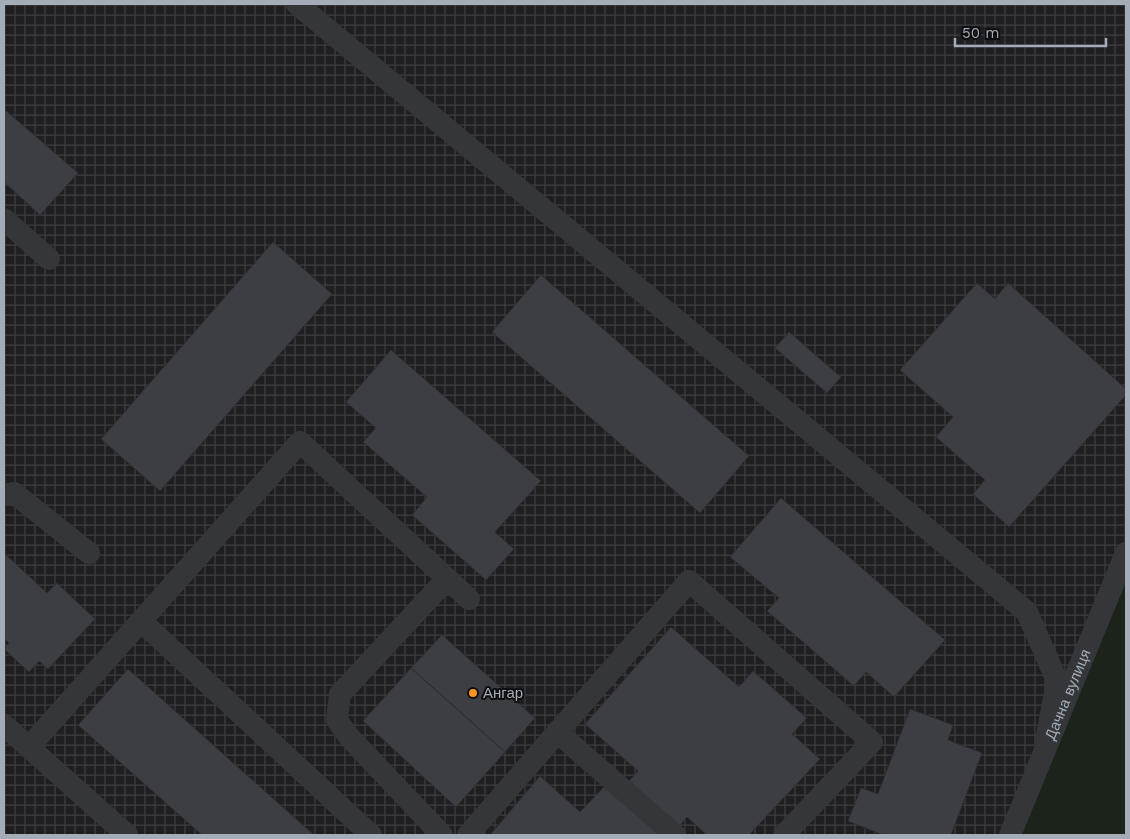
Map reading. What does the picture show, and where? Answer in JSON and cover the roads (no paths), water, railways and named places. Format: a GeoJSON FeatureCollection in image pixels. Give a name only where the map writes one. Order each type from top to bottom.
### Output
{"type":"FeatureCollection","features":[{"type":"Feature","properties":{"kind":"street"},"geometry":{"type":"LineString","coordinates":[[297,4],[1027,612],[1058,681],[1045,747]]}},
{"type":"Feature","properties":{"kind":"street"},"geometry":{"type":"LineString","coordinates":[[4,219],[49,259]]}},
{"type":"Feature","properties":{"kind":"street"},"geometry":{"type":"LineString","coordinates":[[29,747],[300,442],[469,599]]}},
{"type":"Feature","properties":{"kind":"street"},"geometry":{"type":"LineString","coordinates":[[4,495],[14,493],[89,553]]}},
{"type":"Feature","properties":{"kind":"street","name":"Дачна вулиця"},"geometry":{"type":"LineString","coordinates":[[1010,835],[1126,553]]}},
{"type":"Feature","properties":{"kind":"street"},"geometry":{"type":"LineString","coordinates":[[442,835],[349,737],[337,720],[340,694],[447,580]]}},
{"type":"Feature","properties":{"kind":"street"},"geometry":{"type":"LineString","coordinates":[[468,835],[689,582],[872,742],[784,835]]}},
{"type":"Feature","properties":{"kind":"street"},"geometry":{"type":"LineString","coordinates":[[142,622],[371,835]]}},
{"type":"Feature","properties":{"kind":"street"},"geometry":{"type":"LineString","coordinates":[[4,725],[127,835]]}},
{"type":"Feature","properties":{"kind":"street"},"geometry":{"type":"LineString","coordinates":[[557,732],[675,835]]}},
{"type":"Feature","properties":{"kind":"place","name":"Ангар"},"geometry":{"type":"Point","coordinates":[473,693]}}]}
